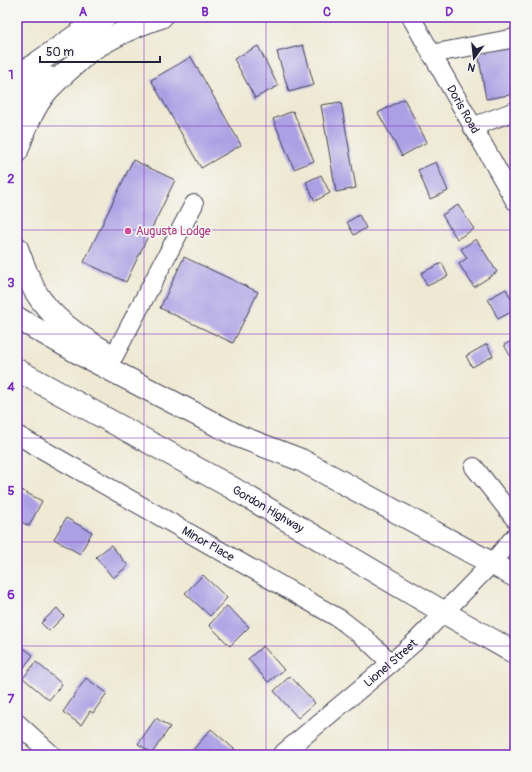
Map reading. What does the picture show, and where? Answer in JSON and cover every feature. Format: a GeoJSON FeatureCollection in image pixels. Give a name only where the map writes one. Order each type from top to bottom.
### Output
{"type":"FeatureCollection","features":[{"type":"Feature","properties":{"kind":"main road"},"geometry":{"type":"LineString","coordinates":[[17,76],[90,26],[106,17]]}},
{"type":"Feature","properties":{"kind":"main road"},"geometry":{"type":"LineString","coordinates":[[17,101],[89,51],[116,35],[144,22],[161,17]]}},
{"type":"Feature","properties":{"kind":"main road"},"geometry":{"type":"LineString","coordinates":[[17,151],[22,134],[31,115],[46,92],[89,51]]}},
{"type":"Feature","properties":{"kind":"main road"},"geometry":{"type":"LineString","coordinates":[[17,248],[27,275],[36,292],[52,314],[71,331],[114,356],[250,428],[302,460],[515,576]]}},
{"type":"Feature","properties":{"kind":"main road"},"geometry":{"type":"LineString","coordinates":[[17,318],[84,356],[238,436],[302,460]]}},
{"type":"Feature","properties":{"kind":"main road","name":"Gordon Highway"},"geometry":{"type":"LineString","coordinates":[[17,370],[229,486],[444,613],[515,653]]}},
{"type":"Feature","properties":{"kind":"street","name":"Doris Road"},"geometry":{"type":"LineString","coordinates":[[416,18],[431,54],[515,202]]}},
{"type":"Feature","properties":{"kind":"street"},"geometry":{"type":"LineString","coordinates":[[431,54],[515,38]]}},
{"type":"Feature","properties":{"kind":"street"},"geometry":{"type":"LineString","coordinates":[[472,127],[515,111]]}},
{"type":"Feature","properties":{"kind":"street"},"geometry":{"type":"LineString","coordinates":[[114,356],[194,204]]}},
{"type":"Feature","properties":{"kind":"street","name":"Minor Place"},"geometry":{"type":"LineString","coordinates":[[17,435],[340,619],[366,639],[391,663]]}},
{"type":"Feature","properties":{"kind":"street"},"geometry":{"type":"LineString","coordinates":[[474,466],[515,519]]}},
{"type":"Feature","properties":{"kind":"street","name":"Lionel Street"},"geometry":{"type":"LineString","coordinates":[[281,755],[391,663],[444,613],[492,564],[515,536]]}},
{"type":"Feature","properties":{"kind":"street"},"geometry":{"type":"LineString","coordinates":[[17,723],[52,755]]}},
{"type":"Feature","properties":{"kind":"building"},"geometry":{"type":"Polygon","coordinates":[[[303,45],[314,85],[289,92],[277,52],[303,45]]]}},
{"type":"Feature","properties":{"kind":"building"},"geometry":{"type":"Polygon","coordinates":[[[515,45],[515,94],[486,99],[478,52],[515,45]]]}},
{"type":"Feature","properties":{"kind":"building"},"geometry":{"type":"Polygon","coordinates":[[[258,46],[278,86],[255,98],[234,59],[258,46]]]}},
{"type":"Feature","properties":{"kind":"building"},"geometry":{"type":"Polygon","coordinates":[[[191,57],[241,145],[201,168],[151,80],[191,57]]]}},
{"type":"Feature","properties":{"kind":"building"},"geometry":{"type":"Polygon","coordinates":[[[404,99],[427,142],[402,156],[378,113],[404,99]]]}},
{"type":"Feature","properties":{"kind":"building"},"geometry":{"type":"Polygon","coordinates":[[[341,102],[356,188],[336,192],[321,105],[341,102]]]}},
{"type":"Feature","properties":{"kind":"building"},"geometry":{"type":"Polygon","coordinates":[[[293,111],[314,161],[294,169],[273,119],[293,111]]]}},
{"type":"Feature","properties":{"kind":"building"},"geometry":{"type":"Polygon","coordinates":[[[133,160],[175,180],[126,282],[84,262],[133,160]]]}},
{"type":"Feature","properties":{"kind":"building"},"geometry":{"type":"Polygon","coordinates":[[[436,162],[448,191],[430,199],[418,170],[436,162]]]}},
{"type":"Feature","properties":{"kind":"building"},"geometry":{"type":"Polygon","coordinates":[[[321,175],[330,193],[315,201],[306,182],[321,175]]]}},
{"type":"Feature","properties":{"kind":"building"},"geometry":{"type":"Polygon","coordinates":[[[458,205],[474,229],[457,239],[442,215],[458,205]]]}},
{"type":"Feature","properties":{"kind":"building"},"geometry":{"type":"Polygon","coordinates":[[[359,215],[366,228],[354,235],[347,222],[359,215]]]}},
{"type":"Feature","properties":{"kind":"building"},"geometry":{"type":"Polygon","coordinates":[[[476,239],[497,272],[474,287],[459,264],[467,258],[461,249],[476,239]]]}},
{"type":"Feature","properties":{"kind":"building"},"geometry":{"type":"Polygon","coordinates":[[[184,257],[258,292],[233,343],[160,308],[184,257]]]}},
{"type":"Feature","properties":{"kind":"building"},"geometry":{"type":"Polygon","coordinates":[[[442,263],[448,276],[427,286],[421,273],[442,263]]]}},
{"type":"Feature","properties":{"kind":"building"},"geometry":{"type":"Polygon","coordinates":[[[506,289],[515,306],[515,310],[498,319],[488,299],[506,289]]]}},
{"type":"Feature","properties":{"kind":"building"},"geometry":{"type":"Polygon","coordinates":[[[515,339],[515,364],[504,345],[515,339]]]}},
{"type":"Feature","properties":{"kind":"building"},"geometry":{"type":"Polygon","coordinates":[[[487,344],[493,356],[472,367],[466,356],[487,344]]]}},
{"type":"Feature","properties":{"kind":"building"},"geometry":{"type":"Polygon","coordinates":[[[17,488],[42,501],[29,526],[17,520],[17,488]]]}},
{"type":"Feature","properties":{"kind":"building"},"geometry":{"type":"Polygon","coordinates":[[[66,518],[92,532],[80,554],[54,539],[66,518]]]}},
{"type":"Feature","properties":{"kind":"building"},"geometry":{"type":"Polygon","coordinates":[[[111,545],[128,566],[113,578],[96,557],[111,545]]]}},
{"type":"Feature","properties":{"kind":"building"},"geometry":{"type":"Polygon","coordinates":[[[203,575],[227,598],[210,616],[185,593],[203,575]]]}},
{"type":"Feature","properties":{"kind":"building"},"geometry":{"type":"Polygon","coordinates":[[[227,606],[249,627],[230,646],[209,625],[227,606]]]}},
{"type":"Feature","properties":{"kind":"building"},"geometry":{"type":"Polygon","coordinates":[[[57,608],[64,616],[49,631],[41,623],[57,608]]]}},
{"type":"Feature","properties":{"kind":"building"},"geometry":{"type":"Polygon","coordinates":[[[17,643],[33,655],[22,670],[17,667],[17,643]]]}},
{"type":"Feature","properties":{"kind":"building"},"geometry":{"type":"Polygon","coordinates":[[[263,646],[284,670],[268,682],[248,659],[263,646]]]}},
{"type":"Feature","properties":{"kind":"building"},"geometry":{"type":"Polygon","coordinates":[[[36,662],[62,684],[49,700],[23,678],[36,662]]]}},
{"type":"Feature","properties":{"kind":"building"},"geometry":{"type":"Polygon","coordinates":[[[290,676],[315,703],[298,718],[274,691],[290,676]]]}},
{"type":"Feature","properties":{"kind":"building"},"geometry":{"type":"Polygon","coordinates":[[[86,678],[107,693],[93,713],[90,711],[81,725],[63,712],[86,678]]]}},
{"type":"Feature","properties":{"kind":"building"},"geometry":{"type":"Polygon","coordinates":[[[156,718],[170,727],[152,753],[138,744],[156,718]]]}},
{"type":"Feature","properties":{"kind":"building"},"geometry":{"type":"Polygon","coordinates":[[[211,729],[241,755],[197,755],[192,751],[211,729]]]}},
{"type":"Feature","properties":{"kind":"building"},"geometry":{"type":"Polygon","coordinates":[[[353,750],[357,755],[347,755],[353,750]]]}},
{"type":"Feature","properties":{"kind":"place","name":"Augusta Lodge"},"geometry":{"type":"Point","coordinates":[128,231]}}]}
